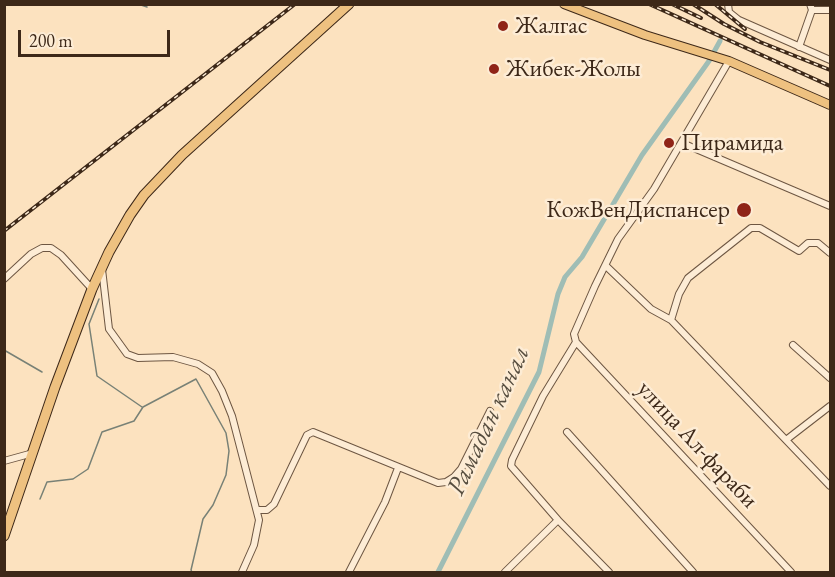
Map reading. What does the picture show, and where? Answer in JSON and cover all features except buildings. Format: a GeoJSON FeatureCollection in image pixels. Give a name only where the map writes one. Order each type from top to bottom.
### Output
{"type":"FeatureCollection","features":[{"type":"Feature","properties":{"kind":"highway"},"geometry":{"type":"LineString","coordinates":[[4,536],[55,387],[92,289],[130,215],[162,175],[349,4]]}},
{"type":"Feature","properties":{"kind":"main road"},"geometry":{"type":"LineString","coordinates":[[564,4],[645,35],[729,61],[831,105]]}},
{"type":"Feature","properties":{"kind":"street"},"geometry":{"type":"LineString","coordinates":[[728,4],[729,12],[739,20],[831,60]]}},
{"type":"Feature","properties":{"kind":"street"},"geometry":{"type":"LineString","coordinates":[[799,47],[811,7],[831,10]]}},
{"type":"Feature","properties":{"kind":"street"},"geometry":{"type":"LineString","coordinates":[[609,573],[558,520],[512,466],[512,460],[543,396],[576,342],[574,334],[618,239],[654,189],[729,61]]}},
{"type":"Feature","properties":{"kind":"street"},"geometry":{"type":"LineString","coordinates":[[682,143],[831,206]]}},
{"type":"Feature","properties":{"kind":"street"},"geometry":{"type":"LineString","coordinates":[[671,320],[679,294],[688,278],[738,236],[752,228],[760,228],[799,251],[808,243],[818,243],[831,253]]}},
{"type":"Feature","properties":{"kind":"street"},"geometry":{"type":"LineString","coordinates":[[4,279],[31,254],[42,248],[51,248],[61,255],[92,289]]}},
{"type":"Feature","properties":{"kind":"street"},"geometry":{"type":"LineString","coordinates":[[606,266],[651,309],[671,320],[831,486]]}},
{"type":"Feature","properties":{"kind":"street"},"geometry":{"type":"LineString","coordinates":[[102,267],[109,329],[127,354],[138,358],[173,357],[198,364],[212,373],[232,416],[257,510],[258,527],[254,545],[242,573]]}},
{"type":"Feature","properties":{"kind":"street","name":"улица Ал-фараби"},"geometry":{"type":"LineString","coordinates":[[576,342],[791,573]]}},
{"type":"Feature","properties":{"kind":"street"},"geometry":{"type":"LineString","coordinates":[[793,345],[831,378]]}},
{"type":"Feature","properties":{"kind":"street"},"geometry":{"type":"LineString","coordinates":[[786,440],[831,406]]}},
{"type":"Feature","properties":{"kind":"street"},"geometry":{"type":"LineString","coordinates":[[257,510],[267,510],[274,504],[307,435],[313,432],[438,483],[446,482],[461,469],[490,411]]}},
{"type":"Feature","properties":{"kind":"street"},"geometry":{"type":"LineString","coordinates":[[567,432],[693,573]]}},
{"type":"Feature","properties":{"kind":"street"},"geometry":{"type":"LineString","coordinates":[[4,461],[34,452]]}},
{"type":"Feature","properties":{"kind":"street"},"geometry":{"type":"LineString","coordinates":[[349,573],[385,502],[398,468]]}},
{"type":"Feature","properties":{"kind":"street"},"geometry":{"type":"LineString","coordinates":[[505,573],[558,520]]}},
{"type":"Feature","properties":{"kind":"waterway"},"geometry":{"type":"LineString","coordinates":[[138,4],[147,7]]}},
{"type":"Feature","properties":{"kind":"waterway","name":"Рамадан канал"},"geometry":{"type":"LineString","coordinates":[[438,572],[539,372],[558,294],[565,277],[582,257],[642,155],[709,61],[720,41]]}},
{"type":"Feature","properties":{"kind":"waterway"},"geometry":{"type":"LineString","coordinates":[[99,299],[89,324],[97,376],[142,407]]}},
{"type":"Feature","properties":{"kind":"waterway"},"geometry":{"type":"LineString","coordinates":[[4,350],[42,372]]}},
{"type":"Feature","properties":{"kind":"waterway"},"geometry":{"type":"LineString","coordinates":[[40,499],[47,482],[73,479],[88,469],[102,432],[134,421],[143,407],[196,379],[226,433],[229,451],[226,475],[213,505],[203,519],[192,572]]}},
{"type":"Feature","properties":{"kind":"railway"},"geometry":{"type":"LineString","coordinates":[[4,231],[295,4]]}},
{"type":"Feature","properties":{"kind":"railway"},"geometry":{"type":"LineString","coordinates":[[649,4],[830,86]]}},
{"type":"Feature","properties":{"kind":"railway"},"geometry":{"type":"LineString","coordinates":[[672,4],[701,18]]}},
{"type":"Feature","properties":{"kind":"railway"},"geometry":{"type":"LineString","coordinates":[[693,4],[724,24],[760,42],[830,70]]}},
{"type":"Feature","properties":{"kind":"railway"},"geometry":{"type":"LineString","coordinates":[[715,4],[745,29]]}},
{"type":"Feature","properties":{"kind":"place","name":"Жалгас"},"geometry":{"type":"Point","coordinates":[503,26]}},
{"type":"Feature","properties":{"kind":"place","name":"Жибек-Жолы"},"geometry":{"type":"Point","coordinates":[494,69]}},
{"type":"Feature","properties":{"kind":"place","name":"Пирамида"},"geometry":{"type":"Point","coordinates":[669,143]}},
{"type":"Feature","properties":{"kind":"place","name":"КожВенДиспансер"},"geometry":{"type":"Point","coordinates":[744,210]}}]}
